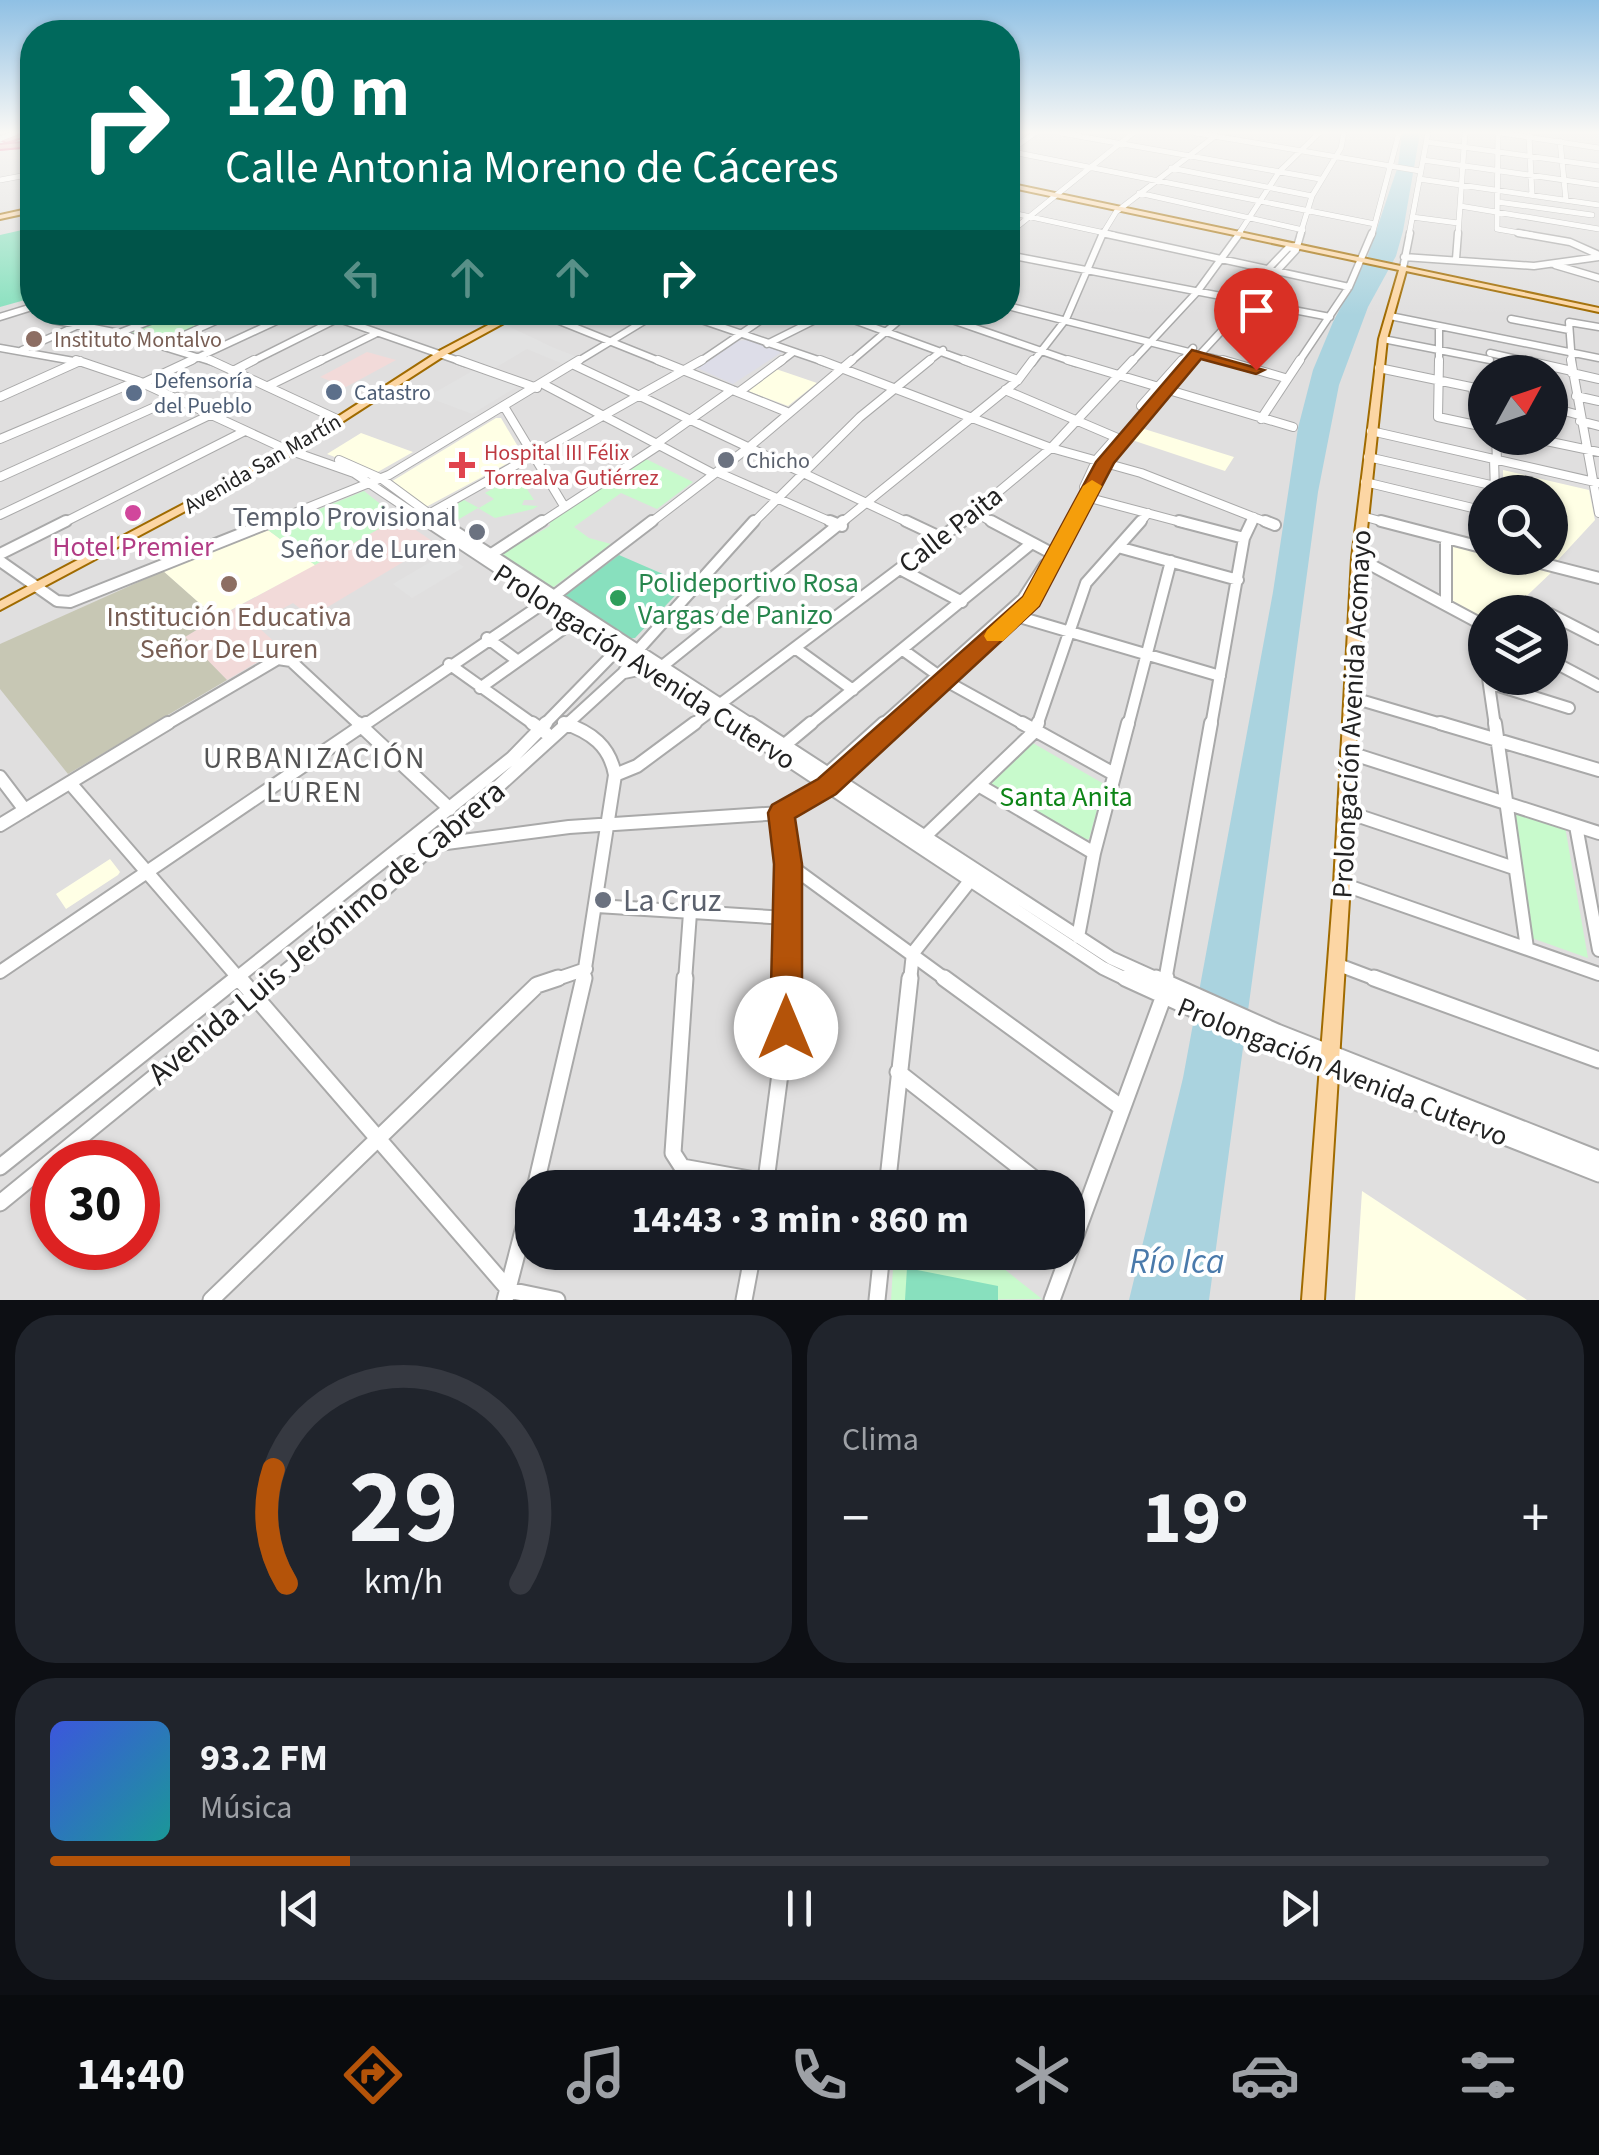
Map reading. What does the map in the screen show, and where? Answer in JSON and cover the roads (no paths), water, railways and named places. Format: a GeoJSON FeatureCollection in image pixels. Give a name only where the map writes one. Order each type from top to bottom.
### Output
{"type":"FeatureCollection","features":[{"type":"Feature","properties":{"kind":"main road"},"geometry":{"type":"LineString","coordinates":[[1050,194],[1363,260],[1400,264],[1599,310]]}},
{"type":"Feature","properties":{"kind":"main road","name":"Prolongación Avenida Acomayo"},"geometry":{"type":"LineString","coordinates":[[1314,1300],[1327,1059],[1342,884],[1358,558],[1379,368],[1400,264]]}},
{"type":"Feature","properties":{"kind":"main road","name":"Avenida San Martín"},"geometry":{"type":"LineString","coordinates":[[0,606],[33,584],[291,447],[489,325]]}},
{"type":"Feature","properties":{"kind":"main road","name":"Avenida San Martín"},"geometry":{"type":"LineString","coordinates":[[440,354],[495,325]]}},
{"type":"Feature","properties":{"kind":"main road","name":"Avenida San Martín"},"geometry":{"type":"LineString","coordinates":[[0,597],[33,584]]}},
{"type":"Feature","properties":{"kind":"street"},"geometry":{"type":"LineString","coordinates":[[624,674],[659,669],[842,526],[1018,380],[1066,319],[1102,232],[1120,208],[1138,194]]}},
{"type":"Feature","properties":{"kind":"street"},"geometry":{"type":"LineString","coordinates":[[1142,194],[1302,230]]}},
{"type":"Feature","properties":{"kind":"street"},"geometry":{"type":"LineString","coordinates":[[1222,194],[1375,224]]}},
{"type":"Feature","properties":{"kind":"street","name":"Calle Paita"},"geometry":{"type":"LineString","coordinates":[[615,775],[637,766],[942,538],[1051,448],[1196,292],[1267,194]]}},
{"type":"Feature","properties":{"kind":"street"},"geometry":{"type":"LineString","coordinates":[[401,848],[606,825],[781,813],[824,783],[1032,601],[1101,460],[1194,353],[1296,246],[1312,196],[1300,194]]}},
{"type":"Feature","properties":{"kind":"street"},"geometry":{"type":"LineString","coordinates":[[1262,417],[1349,286],[1363,260],[1385,194]]}},
{"type":"Feature","properties":{"kind":"street","name":"Prolongación Avenida Acomayo"},"geometry":{"type":"LineString","coordinates":[[1400,264],[1415,194]]}},
{"type":"Feature","properties":{"kind":"street"},"geometry":{"type":"LineString","coordinates":[[1456,259],[1460,194]]}},
{"type":"Feature","properties":{"kind":"street"},"geometry":{"type":"LineString","coordinates":[[1498,194],[1498,230],[1557,240],[1599,256]]}},
{"type":"Feature","properties":{"kind":"street"},"geometry":{"type":"LineString","coordinates":[[1521,194],[1599,205]]}},
{"type":"Feature","properties":{"kind":"street"},"geometry":{"type":"LineString","coordinates":[[1566,194],[1566,200]]}},
{"type":"Feature","properties":{"kind":"street"},"geometry":{"type":"LineString","coordinates":[[1020,224],[1056,195]]}},
{"type":"Feature","properties":{"kind":"street"},"geometry":{"type":"LineString","coordinates":[[1498,202],[1592,215]]}},
{"type":"Feature","properties":{"kind":"street"},"geometry":{"type":"LineString","coordinates":[[1590,204],[1599,240]]}},
{"type":"Feature","properties":{"kind":"street"},"geometry":{"type":"LineString","coordinates":[[1460,206],[1598,228]]}},
{"type":"Feature","properties":{"kind":"street"},"geometry":{"type":"LineString","coordinates":[[1020,215],[1349,286]]}},
{"type":"Feature","properties":{"kind":"street"},"geometry":{"type":"LineString","coordinates":[[1412,216],[1458,224]]}},
{"type":"Feature","properties":{"kind":"street"},"geometry":{"type":"LineString","coordinates":[[1554,222],[1557,240]]}},
{"type":"Feature","properties":{"kind":"street"},"geometry":{"type":"LineString","coordinates":[[1242,301],[1267,268],[1288,248],[1296,246]]}},
{"type":"Feature","properties":{"kind":"street"},"geometry":{"type":"LineString","coordinates":[[1400,264],[1500,266],[1599,256]]}},
{"type":"Feature","properties":{"kind":"street"},"geometry":{"type":"LineString","coordinates":[[1020,257],[1330,317]]}},
{"type":"Feature","properties":{"kind":"street"},"geometry":{"type":"LineString","coordinates":[[1549,264],[1599,278]]}},
{"type":"Feature","properties":{"kind":"street"},"geometry":{"type":"LineString","coordinates":[[1020,309],[1152,340],[1285,378]]}},
{"type":"Feature","properties":{"kind":"street"},"geometry":{"type":"LineString","coordinates":[[1390,316],[1599,358]]}},
{"type":"Feature","properties":{"kind":"street"},"geometry":{"type":"LineString","coordinates":[[1511,318],[1599,328]]}},
{"type":"Feature","properties":{"kind":"street"},"geometry":{"type":"LineString","coordinates":[[25,349],[76,325]]}},
{"type":"Feature","properties":{"kind":"street"},"geometry":{"type":"LineString","coordinates":[[83,325],[201,356],[335,418]]}},
{"type":"Feature","properties":{"kind":"street"},"geometry":{"type":"LineString","coordinates":[[119,333],[140,325]]}},
{"type":"Feature","properties":{"kind":"street"},"geometry":{"type":"LineString","coordinates":[[162,345],[207,325]]}},
{"type":"Feature","properties":{"kind":"street"},"geometry":{"type":"LineString","coordinates":[[0,439],[268,325]]}},
{"type":"Feature","properties":{"kind":"street"},"geometry":{"type":"LineString","coordinates":[[233,370],[328,325]]}},
{"type":"Feature","properties":{"kind":"street"},"geometry":{"type":"LineString","coordinates":[[353,325],[540,386],[715,473],[842,526]]}},
{"type":"Feature","properties":{"kind":"street"},"geometry":{"type":"LineString","coordinates":[[570,325],[787,412]]}},
{"type":"Feature","properties":{"kind":"street"},"geometry":{"type":"LineString","coordinates":[[248,429],[0,557],[61,602],[78,598],[382,478],[637,325]]}},
{"type":"Feature","properties":{"kind":"street"},"geometry":{"type":"LineString","coordinates":[[714,325],[838,370],[895,386],[1051,448],[1101,460],[1275,525]]}},
{"type":"Feature","properties":{"kind":"street"},"geometry":{"type":"LineString","coordinates":[[425,516],[686,371],[755,325]]}},
{"type":"Feature","properties":{"kind":"street"},"geometry":{"type":"LineString","coordinates":[[767,344],[806,325]]}},
{"type":"Feature","properties":{"kind":"street"},"geometry":{"type":"LineString","coordinates":[[872,325],[1018,380]]}},
{"type":"Feature","properties":{"kind":"street"},"geometry":{"type":"LineString","coordinates":[[0,972],[552,596],[748,448],[893,325]]}},
{"type":"Feature","properties":{"kind":"street"},"geometry":{"type":"LineString","coordinates":[[965,325],[1043,353],[1292,427]]}},
{"type":"Feature","properties":{"kind":"street"},"geometry":{"type":"LineString","coordinates":[[1438,326],[1438,417],[1468,423]]}},
{"type":"Feature","properties":{"kind":"street"},"geometry":{"type":"LineString","coordinates":[[1569,326],[1572,372],[1599,513]]}},
{"type":"Feature","properties":{"kind":"street"},"geometry":{"type":"LineString","coordinates":[[268,386],[377,333]]}},
{"type":"Feature","properties":{"kind":"street"},"geometry":{"type":"LineString","coordinates":[[1488,336],[1490,355]]}},
{"type":"Feature","properties":{"kind":"street"},"geometry":{"type":"LineString","coordinates":[[1384,339],[1475,355]]}},
{"type":"Feature","properties":{"kind":"street","name":"Prolongación Avenida Cutervo"},"geometry":{"type":"LineString","coordinates":[[0,344],[144,380]]}},
{"type":"Feature","properties":{"kind":"street","name":"Prolongación Avenida Cutervo"},"geometry":{"type":"LineString","coordinates":[[25,349],[93,360],[370,483],[552,596],[824,783],[1170,993]]}},
{"type":"Feature","properties":{"kind":"street","name":"Avenida Luis Jerónimo de Cabrera"},"geometry":{"type":"LineString","coordinates":[[0,1166],[624,674],[636,653],[772,498],[895,386],[943,350]]}},
{"type":"Feature","properties":{"kind":"street"},"geometry":{"type":"LineString","coordinates":[[488,557],[792,353]]}},
{"type":"Feature","properties":{"kind":"street"},"geometry":{"type":"LineString","coordinates":[[0,397],[80,361]]}},
{"type":"Feature","properties":{"kind":"street"},"geometry":{"type":"LineString","coordinates":[[574,365],[942,538]]}},
{"type":"Feature","properties":{"kind":"street"},"geometry":{"type":"LineString","coordinates":[[1379,368],[1468,387]]}},
{"type":"Feature","properties":{"kind":"street"},"geometry":{"type":"LineString","coordinates":[[1568,371],[1599,378]]}},
{"type":"Feature","properties":{"kind":"street"},"geometry":{"type":"LineString","coordinates":[[1005,390],[1119,438]]}},
{"type":"Feature","properties":{"kind":"street"},"geometry":{"type":"LineString","coordinates":[[0,477],[179,396]]}},
{"type":"Feature","properties":{"kind":"street"},"geometry":{"type":"LineString","coordinates":[[1576,396],[1599,401]]}},
{"type":"Feature","properties":{"kind":"street"},"geometry":{"type":"LineString","coordinates":[[504,408],[564,506]]}},
{"type":"Feature","properties":{"kind":"street"},"geometry":{"type":"LineString","coordinates":[[0,515],[214,413]]}},
{"type":"Feature","properties":{"kind":"street"},"geometry":{"type":"LineString","coordinates":[[1568,414],[1599,426]]}},
{"type":"Feature","properties":{"kind":"street"},"geometry":{"type":"LineString","coordinates":[[1568,417],[1580,418]]}},
{"type":"Feature","properties":{"kind":"street"},"geometry":{"type":"LineString","coordinates":[[1371,431],[1596,482]]}},
{"type":"Feature","properties":{"kind":"street"},"geometry":{"type":"LineString","coordinates":[[1568,446],[1599,452]]}},
{"type":"Feature","properties":{"kind":"street","name":"Prolongación Avenida Cutervo"},"geometry":{"type":"LineString","coordinates":[[291,447],[382,478],[425,516]]}},
{"type":"Feature","properties":{"kind":"street"},"geometry":{"type":"LineString","coordinates":[[1495,455],[1495,475]]}},
{"type":"Feature","properties":{"kind":"street"},"geometry":{"type":"LineString","coordinates":[[1368,456],[1468,483]]}},
{"type":"Feature","properties":{"kind":"street"},"geometry":{"type":"LineString","coordinates":[[943,678],[1023,600],[1054,555],[1101,460]]}},
{"type":"Feature","properties":{"kind":"street"},"geometry":{"type":"LineString","coordinates":[[1365,482],[1468,508]]}},
{"type":"Feature","properties":{"kind":"street"},"geometry":{"type":"LineString","coordinates":[[1086,497],[1244,538]]}},
{"type":"Feature","properties":{"kind":"street"},"geometry":{"type":"LineString","coordinates":[[974,512],[1054,555]]}},
{"type":"Feature","properties":{"kind":"street"},"geometry":{"type":"LineString","coordinates":[[920,842],[1034,731],[1088,581],[1148,513]]}},
{"type":"Feature","properties":{"kind":"street"},"geometry":{"type":"LineString","coordinates":[[1362,516],[1468,544]]}},
{"type":"Feature","properties":{"kind":"street"},"geometry":{"type":"LineString","coordinates":[[1085,1208],[1170,993],[1244,538],[1254,517]]}},
{"type":"Feature","properties":{"kind":"street"},"geometry":{"type":"LineString","coordinates":[[1446,539],[1446,605]]}},
{"type":"Feature","properties":{"kind":"street"},"geometry":{"type":"LineString","coordinates":[[779,750],[1032,543]]}},
{"type":"Feature","properties":{"kind":"street"},"geometry":{"type":"LineString","coordinates":[[1118,546],[1238,580]]}},
{"type":"Feature","properties":{"kind":"street"},"geometry":{"type":"LineString","coordinates":[[1358,558],[1468,617]]}},
{"type":"Feature","properties":{"kind":"street"},"geometry":{"type":"LineString","coordinates":[[1078,937],[1094,854],[1171,561]]}},
{"type":"Feature","properties":{"kind":"street"},"geometry":{"type":"LineString","coordinates":[[900,569],[962,602]]}},
{"type":"Feature","properties":{"kind":"street"},"geometry":{"type":"LineString","coordinates":[[1568,570],[1599,578]]}},
{"type":"Feature","properties":{"kind":"street","name":"Prolongación Avenida Cutervo"},"geometry":{"type":"LineString","coordinates":[[552,596],[574,620],[619,648],[636,653]]}},
{"type":"Feature","properties":{"kind":"street"},"geometry":{"type":"LineString","coordinates":[[1016,616],[1220,676]]}},
{"type":"Feature","properties":{"kind":"street"},"geometry":{"type":"LineString","coordinates":[[480,688],[574,620]]}},
{"type":"Feature","properties":{"kind":"street"},"geometry":{"type":"LineString","coordinates":[[1568,622],[1599,638]]}},
{"type":"Feature","properties":{"kind":"street"},"geometry":{"type":"LineString","coordinates":[[487,638],[518,661]]}},
{"type":"Feature","properties":{"kind":"street","name":"Avenida Luis Jerónimo de Cabrera"},"geometry":{"type":"LineString","coordinates":[[0,1203],[438,842],[553,728],[619,648]]}},
{"type":"Feature","properties":{"kind":"street"},"geometry":{"type":"LineString","coordinates":[[794,648],[853,690]]}},
{"type":"Feature","properties":{"kind":"street"},"geometry":{"type":"LineString","coordinates":[[902,650],[943,678],[1114,774]]}},
{"type":"Feature","properties":{"kind":"street"},"geometry":{"type":"LineString","coordinates":[[0,825],[268,664],[283,659],[291,661],[450,809]]}},
{"type":"Feature","properties":{"kind":"street"},"geometry":{"type":"LineString","coordinates":[[449,664],[480,688],[553,728],[580,728],[599,740],[610,755],[615,775],[586,969],[539,1170]]}},
{"type":"Feature","properties":{"kind":"street"},"geometry":{"type":"LineString","coordinates":[[1568,670],[1599,686]]}},
{"type":"Feature","properties":{"kind":"street"},"geometry":{"type":"LineString","coordinates":[[1490,695],[1527,948]]}},
{"type":"Feature","properties":{"kind":"street"},"geometry":{"type":"LineString","coordinates":[[1531,695],[1569,708]]}},
{"type":"Feature","properties":{"kind":"street"},"geometry":{"type":"LineString","coordinates":[[1350,697],[1599,770]]}},
{"type":"Feature","properties":{"kind":"street"},"geometry":{"type":"LineString","coordinates":[[1347,752],[1599,833]]}},
{"type":"Feature","properties":{"kind":"street"},"geometry":{"type":"LineString","coordinates":[[0,777],[25,810]]}},
{"type":"Feature","properties":{"kind":"street"},"geometry":{"type":"LineString","coordinates":[[70,783],[377,1138],[507,1295],[557,1300]]}},
{"type":"Feature","properties":{"kind":"street"},"geometry":{"type":"LineString","coordinates":[[980,786],[1094,854]]}},
{"type":"Feature","properties":{"kind":"street"},"geometry":{"type":"LineString","coordinates":[[1344,812],[1514,868]]}},
{"type":"Feature","properties":{"kind":"street"},"geometry":{"type":"LineString","coordinates":[[768,1170],[786,1028],[788,864],[781,813]]}},
{"type":"Feature","properties":{"kind":"street"},"geometry":{"type":"LineString","coordinates":[[1576,826],[1599,950]]}},
{"type":"Feature","properties":{"kind":"street"},"geometry":{"type":"LineString","coordinates":[[788,864],[1122,1108]]}},
{"type":"Feature","properties":{"kind":"street"},"geometry":{"type":"LineString","coordinates":[[890,1170],[912,953],[974,877]]}},
{"type":"Feature","properties":{"kind":"street","name":"Prolongación Avenida Cutervo"},"geometry":{"type":"LineString","coordinates":[[974,877],[1066,947],[1276,1040],[1599,1160]]}},
{"type":"Feature","properties":{"kind":"street"},"geometry":{"type":"LineString","coordinates":[[1342,884],[1599,974]]}},
{"type":"Feature","properties":{"kind":"street"},"geometry":{"type":"LineString","coordinates":[[598,906],[786,918]]}},
{"type":"Feature","properties":{"kind":"street"},"geometry":{"type":"LineString","coordinates":[[690,913],[673,1153],[682,1167],[696,1170]]}},
{"type":"Feature","properties":{"kind":"street"},"geometry":{"type":"LineString","coordinates":[[1336,964],[1599,1060]]}},
{"type":"Feature","properties":{"kind":"street"},"geometry":{"type":"LineString","coordinates":[[210,1300],[536,984],[586,969]]}},
{"type":"Feature","properties":{"kind":"street","name":"Prolongación Avenida Cutervo"},"geometry":{"type":"LineString","coordinates":[[1327,1059],[1599,1174]]}},
{"type":"Feature","properties":{"kind":"street"},"geometry":{"type":"LineString","coordinates":[[898,1072],[1023,1170]]}},
{"type":"Feature","properties":{"kind":"street"},"geometry":{"type":"LineString","coordinates":[[507,1295],[515,1263]]}},
{"type":"Feature","properties":{"kind":"street"},"geometry":{"type":"LineString","coordinates":[[744,1300],[750,1270]]}},
{"type":"Feature","properties":{"kind":"street"},"geometry":{"type":"LineString","coordinates":[[877,1300],[880,1270]]}},
{"type":"Feature","properties":{"kind":"street"},"geometry":{"type":"LineString","coordinates":[[1052,1300],[1063,1270]]}},
{"type":"Feature","properties":{"kind":"water","name":"Río Ica"},"geometry":{"type":"Polygon","coordinates":[[[1389,194],[1409,194],[1396,256],[1368,307],[1339,385],[1318,492],[1209,1300],[1129,1300],[1183,1078],[1273,592],[1298,428],[1313,370],[1367,258],[1389,194]]]}},
{"type":"Feature","properties":{"kind":"place","name":"Instituto Montalvo"},"geometry":{"type":"Point","coordinates":[34,339]}},
{"type":"Feature","properties":{"kind":"place","name":"Catastro"},"geometry":{"type":"Point","coordinates":[334,392]}},
{"type":"Feature","properties":{"kind":"place","name":"Defensoría del Pueblo"},"geometry":{"type":"Point","coordinates":[134,393]}},
{"type":"Feature","properties":{"kind":"place","name":"Chicho"},"geometry":{"type":"Point","coordinates":[726,460]}},
{"type":"Feature","properties":{"kind":"place","name":"Hospital III Félix Torrealva Gutiérrez"},"geometry":{"type":"Point","coordinates":[462,465]}},
{"type":"Feature","properties":{"kind":"place","name":"Hotel Premier"},"geometry":{"type":"Point","coordinates":[133,513]}},
{"type":"Feature","properties":{"kind":"place","name":"Templo Provisional Señor de Luren"},"geometry":{"type":"Point","coordinates":[477,532]}},
{"type":"Feature","properties":{"kind":"place","name":"Institución Educativa Señor De Luren"},"geometry":{"type":"Point","coordinates":[229,584]}},
{"type":"Feature","properties":{"kind":"place","name":"Polideportivo Rosa Vargas de Panizo"},"geometry":{"type":"Point","coordinates":[618,598]}},
{"type":"Feature","properties":{"kind":"place","name":"La Cruz"},"geometry":{"type":"Point","coordinates":[603,900]}},
{"type":"Feature","properties":{"kind":"district","name":"URBANIZACIÓN LUREN"},"geometry":{"type":"Point","coordinates":[315,775]}},
{"type":"Feature","properties":{"kind":"park label","name":"Santa Anita"},"geometry":{"type":"Point","coordinates":[1066,796]}}]}
